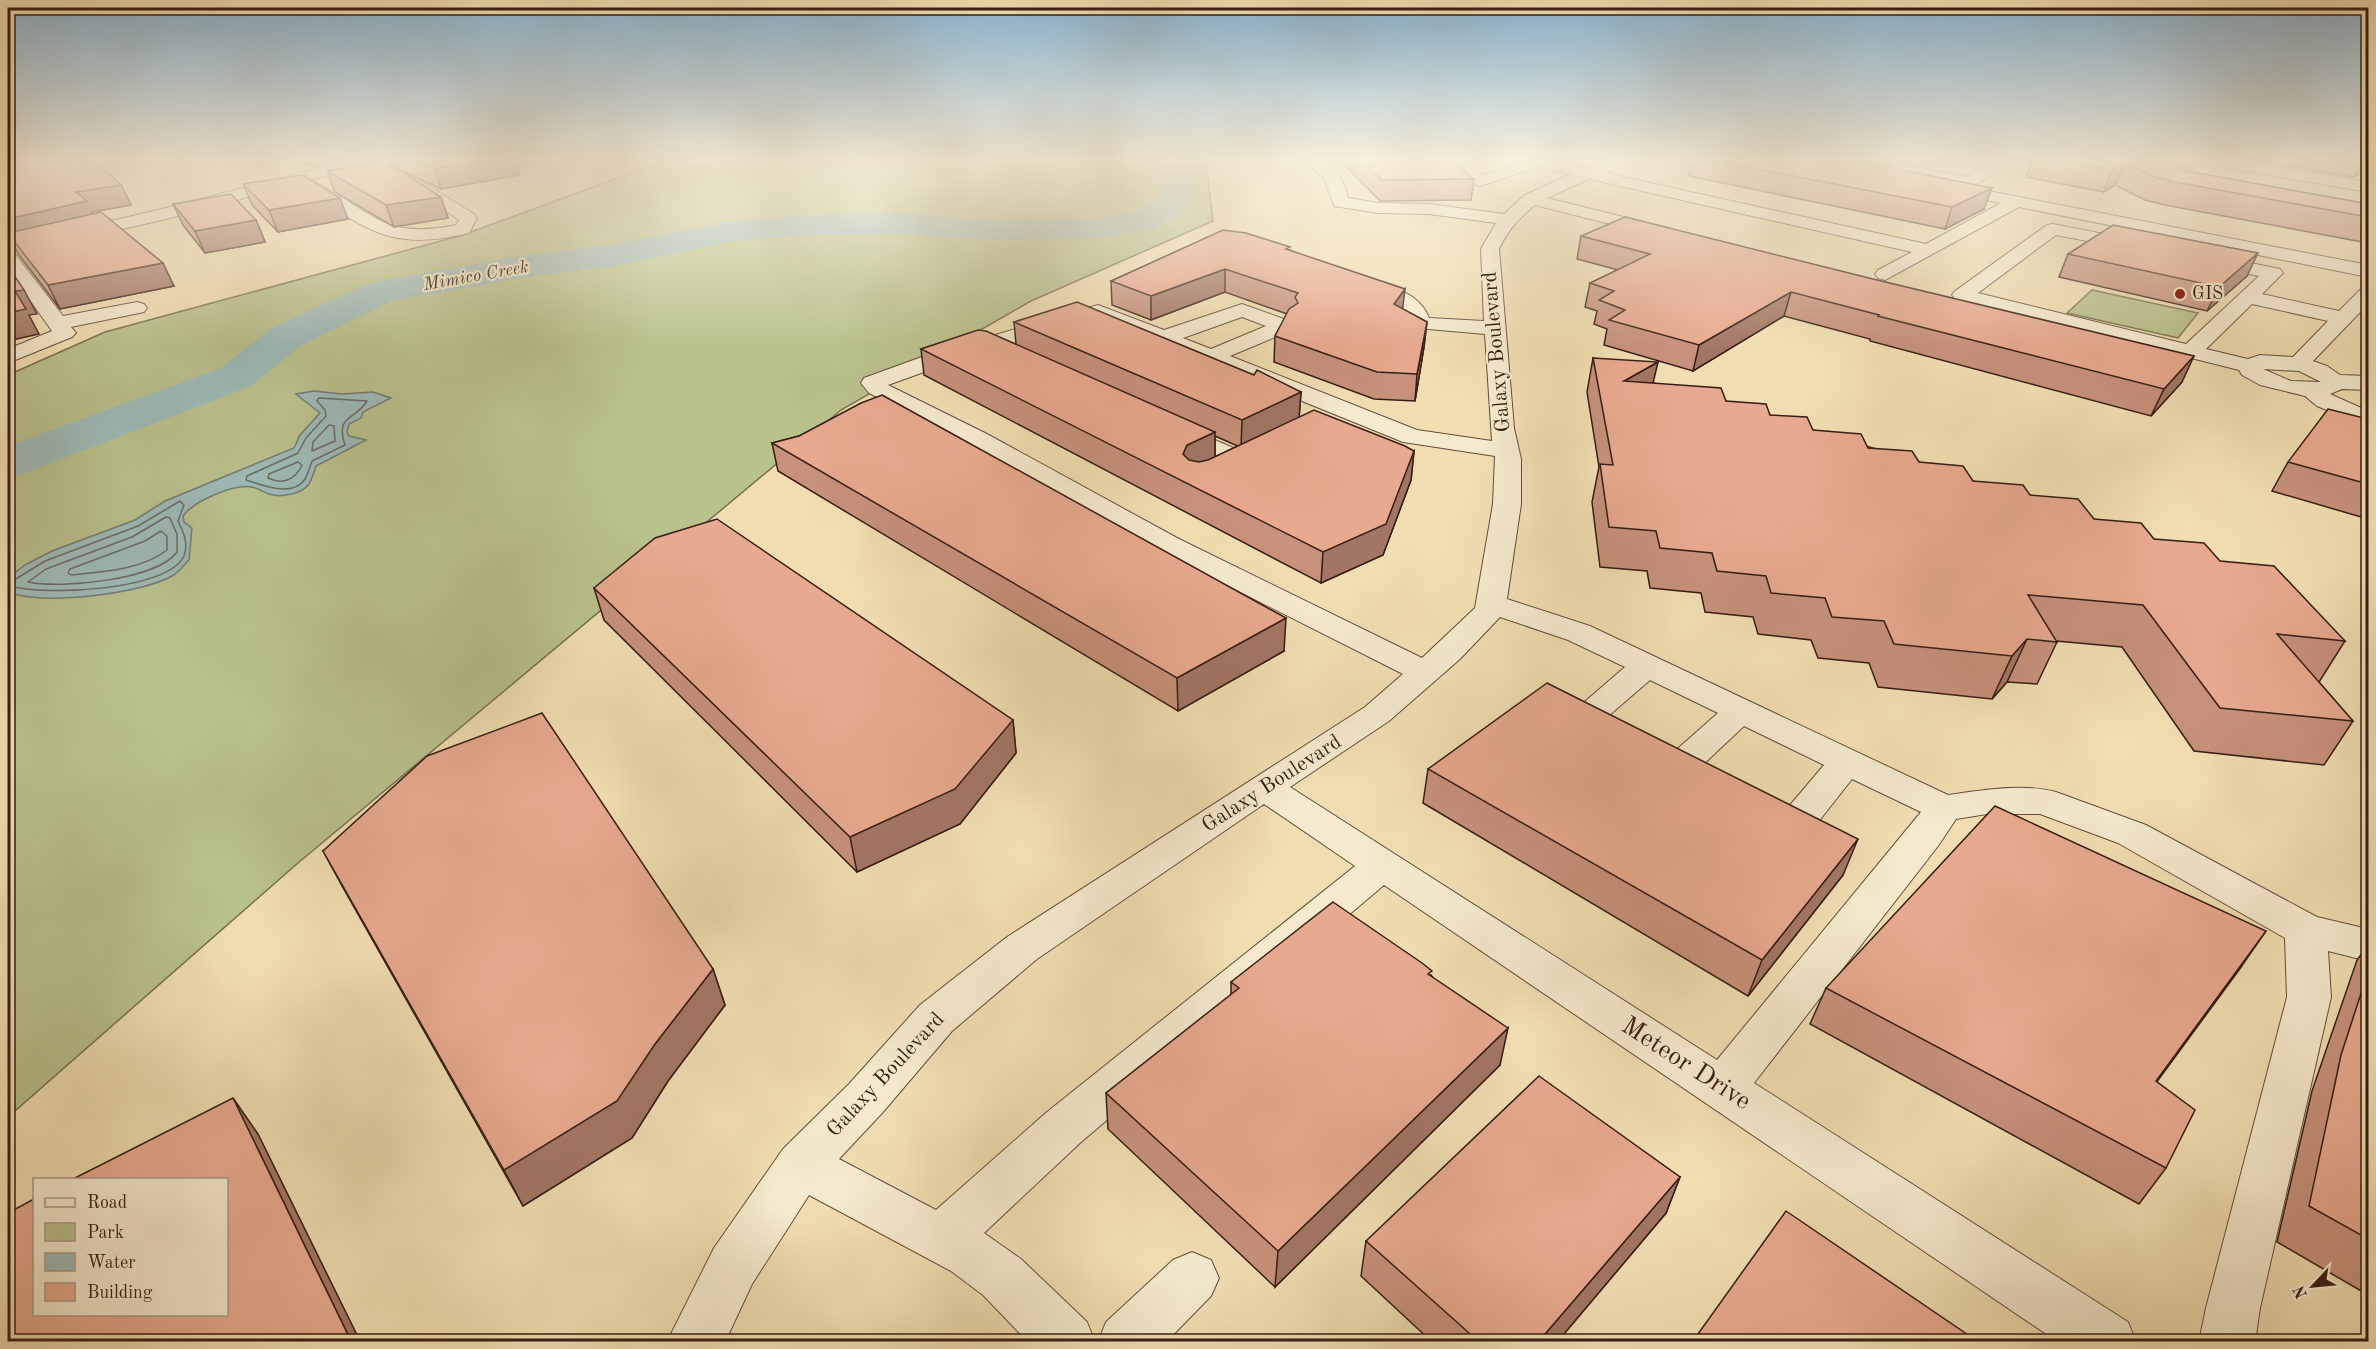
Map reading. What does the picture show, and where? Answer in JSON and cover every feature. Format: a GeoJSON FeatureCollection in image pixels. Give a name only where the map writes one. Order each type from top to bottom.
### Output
{"type":"FeatureCollection","features":[{"type":"Feature","properties":{"kind":"street"},"geometry":{"type":"LineString","coordinates":[[8,250],[130,222]]}},
{"type":"Feature","properties":{"kind":"street"},"geometry":{"type":"LineString","coordinates":[[369,222],[388,233],[413,237],[463,230],[466,222]]}},
{"type":"Feature","properties":{"kind":"street","name":"Galaxy Boulevard"},"geometry":{"type":"LineString","coordinates":[[695,1341],[733,1266],[801,1165],[866,1098],[936,1018],[1022,948],[1377,714],[1426,673],[1490,610],[1508,504],[1506,450],[1502,428],[1494,328],[1490,249],[1494,239],[1507,222]]}},
{"type":"Feature","properties":{"kind":"street"},"geometry":{"type":"LineString","coordinates":[[1623,222],[1683,237]]}},
{"type":"Feature","properties":{"kind":"street"},"geometry":{"type":"LineString","coordinates":[[1808,222],[1929,250]]}},
{"type":"Feature","properties":{"kind":"street"},"geometry":{"type":"LineString","coordinates":[[1834,228],[1847,222]]}},
{"type":"Feature","properties":{"kind":"street"},"geometry":{"type":"LineString","coordinates":[[1868,283],[1895,290],[1903,282],[1885,274],[1979,222]]}},
{"type":"Feature","properties":{"kind":"street"},"geometry":{"type":"LineString","coordinates":[[2064,222],[1962,295],[2190,352],[2253,370],[2274,383],[2310,389],[2327,388],[2333,386],[2334,382]]}},
{"type":"Feature","properties":{"kind":"street"},"geometry":{"type":"LineString","coordinates":[[2117,222],[2368,271]]}},
{"type":"Feature","properties":{"kind":"street"},"geometry":{"type":"LineString","coordinates":[[2170,222],[2368,261]]}},
{"type":"Feature","properties":{"kind":"street"},"geometry":{"type":"LineString","coordinates":[[2053,229],[2157,250]]}},
{"type":"Feature","properties":{"kind":"street"},"geometry":{"type":"LineString","coordinates":[[8,257],[65,333],[8,357]]}},
{"type":"Feature","properties":{"kind":"street"},"geometry":{"type":"LineString","coordinates":[[2190,352],[2273,273],[2192,257]]}},
{"type":"Feature","properties":{"kind":"street"},"geometry":{"type":"LineString","coordinates":[[1346,279],[1410,303],[1418,311],[1420,321],[1424,324],[1494,328]]}},
{"type":"Feature","properties":{"kind":"street"},"geometry":{"type":"LineString","coordinates":[[2296,365],[2368,293]]}},
{"type":"Feature","properties":{"kind":"street"},"geometry":{"type":"LineString","coordinates":[[2248,297],[2342,318]]}},
{"type":"Feature","properties":{"kind":"street"},"geometry":{"type":"LineString","coordinates":[[1940,301],[2207,368],[2253,370]]}},
{"type":"Feature","properties":{"kind":"street"},"geometry":{"type":"LineString","coordinates":[[1426,673],[1169,545],[978,439],[877,388],[872,383],[928,362],[987,345],[1105,302],[1164,337],[1412,437],[1506,450]]}},
{"type":"Feature","properties":{"kind":"street"},"geometry":{"type":"LineString","coordinates":[[59,323],[137,308]]}},
{"type":"Feature","properties":{"kind":"street"},"geometry":{"type":"LineString","coordinates":[[1164,337],[1242,310],[1285,326],[1212,356]]}},
{"type":"Feature","properties":{"kind":"street"},"geometry":{"type":"LineString","coordinates":[[987,345],[1019,359]]}},
{"type":"Feature","properties":{"kind":"street"},"geometry":{"type":"LineString","coordinates":[[2253,370],[2260,362],[2296,365],[2322,373],[2334,382],[2368,383]]}},
{"type":"Feature","properties":{"kind":"street"},"geometry":{"type":"LineString","coordinates":[[2310,389],[2325,401],[2368,420]]}},
{"type":"Feature","properties":{"kind":"street"},"geometry":{"type":"LineString","coordinates":[[876,415],[907,403]]}},
{"type":"Feature","properties":{"kind":"street"},"geometry":{"type":"LineString","coordinates":[[1319,421],[1344,410]]}},
{"type":"Feature","properties":{"kind":"street"},"geometry":{"type":"LineString","coordinates":[[1156,421],[1251,455],[1208,475]]}},
{"type":"Feature","properties":{"kind":"street"},"geometry":{"type":"LineString","coordinates":[[1491,604],[1579,633],[1944,808],[1987,802],[2043,801],[2132,834],[2306,930],[2368,945]]}},
{"type":"Feature","properties":{"kind":"street"},"geometry":{"type":"LineString","coordinates":[[1586,718],[1646,666]]}},
{"type":"Feature","properties":{"kind":"street"},"geometry":{"type":"LineString","coordinates":[[1679,767],[1740,711]]}},
{"type":"Feature","properties":{"kind":"street"},"geometry":{"type":"LineString","coordinates":[[1794,826],[1846,762]]}},
{"type":"Feature","properties":{"kind":"street","name":"Meteor Drive"},"geometry":{"type":"LineString","coordinates":[[1264,787],[2108,1341]]}},
{"type":"Feature","properties":{"kind":"street"},"geometry":{"type":"LineString","coordinates":[[1722,1088],[1917,846],[1944,808]]}},
{"type":"Feature","properties":{"kind":"street"},"geometry":{"type":"LineString","coordinates":[[941,1239],[1064,1127],[1382,865]]}},
{"type":"Feature","properties":{"kind":"street"},"geometry":{"type":"LineString","coordinates":[[2227,1341],[2233,1308],[2309,997],[2306,930]]}},
{"type":"Feature","properties":{"kind":"street"},"geometry":{"type":"LineString","coordinates":[[801,1165],[970,1253],[1002,1277],[1066,1341]]}},
{"type":"Feature","properties":{"kind":"street"},"geometry":{"type":"LineString","coordinates":[[1126,1341],[1192,1278]]}},
{"type":"Feature","properties":{"kind":"green space"},"geometry":{"type":"Polygon","coordinates":[[[498,222],[1211,222],[1031,301],[841,410],[298,863],[8,1117],[8,375],[105,332],[463,235],[498,222]]]}},
{"type":"Feature","properties":{"kind":"green space"},"geometry":{"type":"Polygon","coordinates":[[[2092,290],[2198,313],[2178,338],[2067,313],[2092,290]]]}},
{"type":"Feature","properties":{"kind":"water"},"geometry":{"type":"Polygon","coordinates":[[[314,391],[342,394],[373,392],[391,398],[363,412],[361,418],[349,424],[347,432],[349,436],[366,440],[316,466],[309,484],[301,490],[279,496],[252,487],[235,488],[205,499],[188,510],[183,516],[184,522],[192,528],[189,560],[172,576],[138,588],[91,596],[43,598],[8,592],[8,578],[25,565],[52,551],[135,520],[165,501],[294,448],[300,435],[320,413],[296,394],[314,391]]]}},
{"type":"Feature","properties":{"kind":"building"},"geometry":{"type":"Polygon","coordinates":[[[57,222],[113,222],[163,263],[48,285],[8,233],[57,222]]]}},
{"type":"Feature","properties":{"kind":"building"},"geometry":{"type":"Polygon","coordinates":[[[188,222],[245,222],[195,231],[188,222]]]}},
{"type":"Feature","properties":{"kind":"building"},"geometry":{"type":"Polygon","coordinates":[[[1614,222],[1645,222],[2194,356],[2164,389],[1791,292],[1699,345],[1609,320],[1625,310],[1599,300],[1614,291],[1590,283],[1650,254],[1581,236],[1614,222]]]}},
{"type":"Feature","properties":{"kind":"building"},"geometry":{"type":"Polygon","coordinates":[[[2113,225],[2258,253],[2219,287],[2068,254],[2113,225]]]}},
{"type":"Feature","properties":{"kind":"building"},"geometry":{"type":"Polygon","coordinates":[[[1223,230],[1246,233],[1290,247],[1286,249],[1405,289],[1394,304],[1427,322],[1417,374],[1377,372],[1275,336],[1289,309],[1298,303],[1295,297],[1298,293],[1225,269],[1151,296],[1111,281],[1223,230]]]}},
{"type":"Feature","properties":{"kind":"building"},"geometry":{"type":"Polygon","coordinates":[[[8,266],[24,290],[15,291],[26,309],[8,313],[8,266]]]}},
{"type":"Feature","properties":{"kind":"building"},"geometry":{"type":"Polygon","coordinates":[[[1077,302],[1254,375],[1257,370],[1301,392],[1242,420],[1014,322],[1077,302]]]}},
{"type":"Feature","properties":{"kind":"building"},"geometry":{"type":"Polygon","coordinates":[[[978,330],[986,331],[1215,432],[1187,445],[1183,454],[1189,460],[1199,462],[1208,460],[1314,410],[1414,451],[1386,524],[1323,552],[921,349],[978,330]]]}},
{"type":"Feature","properties":{"kind":"building"},"geometry":{"type":"Polygon","coordinates":[[[1593,358],[1658,362],[1624,381],[1721,388],[1726,401],[1766,404],[1770,415],[1807,417],[1813,430],[1861,434],[1868,448],[1912,451],[1919,462],[1963,466],[1973,481],[2023,485],[2030,495],[2078,499],[2094,519],[2141,523],[2154,539],[2204,543],[2220,561],[2274,566],[2345,641],[2277,634],[2353,721],[2220,708],[2143,605],[2028,595],[2057,642],[2027,639],[2012,656],[1894,644],[1884,621],[1832,617],[1825,598],[1771,593],[1766,576],[1717,571],[1712,553],[1660,548],[1656,531],[1609,527],[1600,464],[1613,465],[1593,358]]]}},
{"type":"Feature","properties":{"kind":"building"},"geometry":{"type":"Polygon","coordinates":[[[882,395],[1286,618],[1177,678],[772,443],[799,436],[861,403],[882,395]]]}},
{"type":"Feature","properties":{"kind":"building"},"geometry":{"type":"Polygon","coordinates":[[[2328,409],[2368,419],[2368,484],[2288,462],[2328,409]]]}},
{"type":"Feature","properties":{"kind":"building"},"geometry":{"type":"Polygon","coordinates":[[[717,519],[1013,720],[955,789],[850,837],[594,588],[655,538],[717,519]]]}},
{"type":"Feature","properties":{"kind":"building"},"geometry":{"type":"Polygon","coordinates":[[[1547,683],[1858,839],[1762,960],[1428,769],[1547,683]]]}},
{"type":"Feature","properties":{"kind":"building"},"geometry":{"type":"Polygon","coordinates":[[[542,713],[713,969],[655,1044],[617,1101],[504,1170],[323,851],[427,756],[542,713]]]}},
{"type":"Feature","properties":{"kind":"building"},"geometry":{"type":"Polygon","coordinates":[[[1995,806],[2266,931],[2156,1081],[2195,1110],[2166,1168],[1826,988],[1995,806]]]}},
{"type":"Feature","properties":{"kind":"building"},"geometry":{"type":"Polygon","coordinates":[[[1333,902],[1422,963],[1432,971],[1428,974],[1508,1028],[1278,1251],[1106,1093],[1239,988],[1231,982],[1333,902]]]}},
{"type":"Feature","properties":{"kind":"building"},"geometry":{"type":"Polygon","coordinates":[[[2368,972],[2368,1239],[2309,1206],[2341,1055],[2368,972]]]}},
{"type":"Feature","properties":{"kind":"building"},"geometry":{"type":"Polygon","coordinates":[[[1539,1076],[1680,1177],[1539,1341],[1478,1341],[1366,1241],[1539,1076]]]}},
{"type":"Feature","properties":{"kind":"building"},"geometry":{"type":"Polygon","coordinates":[[[233,1098],[351,1341],[8,1341],[8,1213],[33,1200],[33,1316],[228,1316],[228,1178],[75,1178],[233,1098]]]}},
{"type":"Feature","properties":{"kind":"building"},"geometry":{"type":"Polygon","coordinates":[[[1786,1211],[1977,1341],[1693,1341],[1786,1211]]]}},
{"type":"Feature","properties":{"kind":"waterway","name":"Mimico Creek"},"geometry":{"type":"LineString","coordinates":[[8,463],[236,377],[286,337],[381,292],[526,266],[608,256],[734,231],[812,225],[905,224],[993,230],[1085,229],[1137,222]]}},
{"type":"Feature","properties":{"kind":"place","name":"GIS"},"geometry":{"type":"Point","coordinates":[2180,294]}}]}
